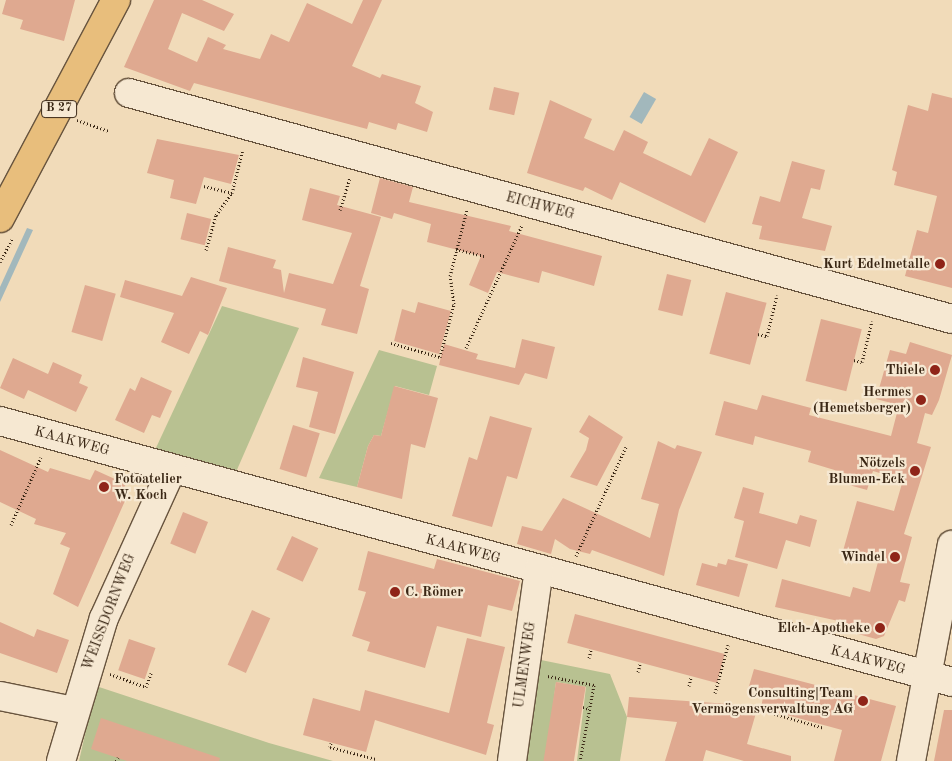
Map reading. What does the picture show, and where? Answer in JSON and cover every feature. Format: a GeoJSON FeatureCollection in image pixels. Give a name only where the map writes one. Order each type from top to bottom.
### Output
{"type":"FeatureCollection","features":[{"type":"Feature","properties":{"kind":"main road","name":"B 27"},"geometry":{"type":"LineString","coordinates":[[0,218],[116,0]]}},
{"type":"Feature","properties":{"kind":"street","name":"EICHWEG"},"geometry":{"type":"LineString","coordinates":[[129,93],[952,319]]}},
{"type":"Feature","properties":{"kind":"street","name":"KAAKWEG"},"geometry":{"type":"LineString","coordinates":[[0,421],[939,679]]}},
{"type":"Feature","properties":{"kind":"street","name":"WEISSDORNWEG"},"geometry":{"type":"LineString","coordinates":[[61,761],[88,666],[131,552],[172,469]]}},
{"type":"Feature","properties":{"kind":"street"},"geometry":{"type":"LineString","coordinates":[[910,761],[939,679],[952,545]]}},
{"type":"Feature","properties":{"kind":"street","name":"ULMENWEG"},"geometry":{"type":"LineString","coordinates":[[512,761],[539,569]]}},
{"type":"Feature","properties":{"kind":"street"},"geometry":{"type":"LineString","coordinates":[[0,696],[74,711]]}},
{"type":"Feature","properties":{"kind":"path"},"geometry":{"type":"LineString","coordinates":[[77,120],[109,131]]}},
{"type":"Feature","properties":{"kind":"path"},"geometry":{"type":"LineString","coordinates":[[206,250],[216,215],[232,193],[249,126]]}},
{"type":"Feature","properties":{"kind":"path"},"geometry":{"type":"LineString","coordinates":[[340,210],[356,156]]}},
{"type":"Feature","properties":{"kind":"path"},"geometry":{"type":"LineString","coordinates":[[204,186],[232,193]]}},
{"type":"Feature","properties":{"kind":"path"},"geometry":{"type":"LineString","coordinates":[[391,343],[440,357],[454,304],[450,276],[473,188]]}},
{"type":"Feature","properties":{"kind":"path"},"geometry":{"type":"LineString","coordinates":[[466,348],[530,203]]}},
{"type":"Feature","properties":{"kind":"path"},"geometry":{"type":"LineString","coordinates":[[456,248],[485,256]]}},
{"type":"Feature","properties":{"kind":"path"},"geometry":{"type":"LineString","coordinates":[[758,334],[767,336],[783,273]]}},
{"type":"Feature","properties":{"kind":"path"},"geometry":{"type":"LineString","coordinates":[[854,360],[862,362],[878,299]]}},
{"type":"Feature","properties":{"kind":"path"},"geometry":{"type":"LineString","coordinates":[[11,525],[46,446]]}},
{"type":"Feature","properties":{"kind":"path"},"geometry":{"type":"LineString","coordinates":[[567,577],[626,447]]}},
{"type":"Feature","properties":{"kind":"path"},"geometry":{"type":"LineString","coordinates":[[715,693],[734,623]]}},
{"type":"Feature","properties":{"kind":"path"},"geometry":{"type":"LineString","coordinates":[[588,658],[591,650]]}},
{"type":"Feature","properties":{"kind":"path"},"geometry":{"type":"LineString","coordinates":[[638,672],[640,664]]}},
{"type":"Feature","properties":{"kind":"path"},"geometry":{"type":"LineString","coordinates":[[88,666],[146,687],[151,673]]}},
{"type":"Feature","properties":{"kind":"path"},"geometry":{"type":"LineString","coordinates":[[524,672],[594,684],[579,760]]}},
{"type":"Feature","properties":{"kind":"path"},"geometry":{"type":"LineString","coordinates":[[689,686],[691,677]]}},
{"type":"Feature","properties":{"kind":"path"},"geometry":{"type":"LineString","coordinates":[[747,706],[824,728]]}},
{"type":"Feature","properties":{"kind":"path"},"geometry":{"type":"LineString","coordinates":[[582,707],[589,708]]}},
{"type":"Feature","properties":{"kind":"path"},"geometry":{"type":"LineString","coordinates":[[331,743],[330,747],[376,759]]}},
{"type":"Feature","properties":{"kind":"green space"},"geometry":{"type":"Polygon","coordinates":[[[222,306],[299,328],[236,472],[155,450],[222,306]]]}},
{"type":"Feature","properties":{"kind":"green space"},"geometry":{"type":"Polygon","coordinates":[[[379,350],[437,366],[429,395],[395,386],[381,436],[374,435],[368,446],[357,487],[319,478],[379,350]]]}},
{"type":"Feature","properties":{"kind":"green space"},"geometry":{"type":"Polygon","coordinates":[[[541,660],[610,674],[627,717],[620,761],[577,761],[586,687],[556,682],[546,761],[527,761],[541,660]]]}},
{"type":"Feature","properties":{"kind":"green space"},"geometry":{"type":"Polygon","coordinates":[[[96,686],[269,743],[333,761],[79,761],[96,686]]]}},
{"type":"Feature","properties":{"kind":"water"},"geometry":{"type":"Polygon","coordinates":[[[644,92],[656,99],[642,124],[630,117],[644,92]]]}},
{"type":"Feature","properties":{"kind":"water"},"geometry":{"type":"Polygon","coordinates":[[[27,228],[33,230],[0,302],[0,287],[27,228]]]}},
{"type":"Feature","properties":{"kind":"building"},"geometry":{"type":"Polygon","coordinates":[[[6,0],[75,0],[64,41],[20,29],[23,20],[2,14],[6,0]]]}},
{"type":"Feature","properties":{"kind":"building"},"geometry":{"type":"Polygon","coordinates":[[[154,0],[202,0],[234,14],[224,31],[182,13],[168,49],[197,62],[208,37],[226,45],[223,49],[260,59],[271,34],[289,42],[307,3],[352,24],[363,0],[382,0],[352,66],[380,78],[382,74],[421,86],[415,103],[433,112],[427,132],[398,123],[396,130],[369,122],[367,129],[194,83],[190,91],[124,67],[154,0]]]}},
{"type":"Feature","properties":{"kind":"building"},"geometry":{"type":"Polygon","coordinates":[[[494,87],[519,93],[514,115],[489,109],[494,87]]]}},
{"type":"Feature","properties":{"kind":"building"},"geometry":{"type":"Polygon","coordinates":[[[932,93],[952,98],[952,288],[905,276],[917,230],[928,233],[937,196],[894,185],[897,172],[892,170],[908,105],[928,111],[932,93]]]}},
{"type":"Feature","properties":{"kind":"building"},"geometry":{"type":"Polygon","coordinates":[[[550,100],[592,119],[584,138],[614,151],[624,130],[648,142],[643,153],[691,176],[709,138],[738,152],[705,223],[620,182],[612,200],[585,187],[583,191],[527,173],[550,100]]]}},
{"type":"Feature","properties":{"kind":"building"},"geometry":{"type":"Polygon","coordinates":[[[157,139],[239,155],[231,184],[204,177],[196,204],[170,198],[174,180],[147,173],[157,139]]]}},
{"type":"Feature","properties":{"kind":"building"},"geometry":{"type":"Polygon","coordinates":[[[792,161],[825,170],[820,190],[811,188],[802,218],[832,226],[825,251],[759,239],[762,226],[752,224],[760,196],[780,202],[792,161]]]}},
{"type":"Feature","properties":{"kind":"building"},"geometry":{"type":"Polygon","coordinates":[[[380,178],[413,187],[409,202],[511,226],[509,231],[602,256],[594,286],[542,271],[539,283],[497,272],[488,293],[469,285],[481,256],[427,242],[431,224],[394,213],[392,219],[371,213],[380,178]]]}},
{"type":"Feature","properties":{"kind":"building"},"geometry":{"type":"Polygon","coordinates":[[[310,188],[340,196],[337,205],[381,217],[360,286],[369,289],[357,334],[321,325],[326,309],[219,281],[228,247],[276,260],[273,268],[281,270],[284,293],[289,273],[333,284],[352,233],[302,220],[310,188]]]}},
{"type":"Feature","properties":{"kind":"building"},"geometry":{"type":"Polygon","coordinates":[[[187,213],[211,219],[205,245],[180,239],[187,213]]]}},
{"type":"Feature","properties":{"kind":"building"},"geometry":{"type":"Polygon","coordinates":[[[667,274],[691,280],[682,316],[658,310],[667,274]]]}},
{"type":"Feature","properties":{"kind":"building"},"geometry":{"type":"Polygon","coordinates":[[[191,277],[227,288],[208,335],[200,331],[189,354],[161,342],[174,313],[120,297],[125,280],[182,296],[191,277]]]}},
{"type":"Feature","properties":{"kind":"building"},"geometry":{"type":"Polygon","coordinates":[[[85,285],[116,294],[102,341],[71,332],[85,285]]]}},
{"type":"Feature","properties":{"kind":"building"},"geometry":{"type":"Polygon","coordinates":[[[726,292],[767,303],[750,365],[709,354],[726,292]]]}},
{"type":"Feature","properties":{"kind":"building"},"geometry":{"type":"Polygon","coordinates":[[[418,302],[451,311],[439,354],[394,341],[402,309],[415,313],[418,302]]]}},
{"type":"Feature","properties":{"kind":"building"},"geometry":{"type":"Polygon","coordinates":[[[821,319],[862,329],[846,391],[806,381],[821,319]]]}},
{"type":"Feature","properties":{"kind":"building"},"geometry":{"type":"Polygon","coordinates":[[[522,339],[555,347],[547,379],[525,373],[519,385],[439,365],[444,344],[478,354],[476,359],[515,368],[522,339]]]}},
{"type":"Feature","properties":{"kind":"building"},"geometry":{"type":"Polygon","coordinates":[[[910,342],[952,355],[939,400],[932,415],[925,413],[917,443],[931,447],[904,534],[912,537],[900,582],[910,584],[905,602],[899,600],[884,636],[876,639],[844,630],[843,622],[775,607],[782,579],[850,597],[853,587],[870,592],[878,562],[843,551],[857,501],[894,511],[903,480],[873,471],[867,490],[849,485],[851,475],[808,462],[811,451],[755,436],[753,445],[715,435],[724,401],[757,410],[762,395],[811,408],[809,415],[891,436],[899,405],[876,399],[890,350],[906,354],[910,342]]]}},
{"type":"Feature","properties":{"kind":"building"},"geometry":{"type":"Polygon","coordinates":[[[303,357],[354,372],[335,434],[309,427],[318,392],[296,387],[303,357]]]}},
{"type":"Feature","properties":{"kind":"building"},"geometry":{"type":"Polygon","coordinates":[[[13,358],[48,374],[53,362],[82,375],[79,383],[88,387],[76,412],[28,390],[24,399],[0,388],[13,358]]]}},
{"type":"Feature","properties":{"kind":"building"},"geometry":{"type":"Polygon","coordinates":[[[141,377],[172,391],[160,418],[152,415],[144,433],[115,420],[130,388],[135,391],[141,377]]]}},
{"type":"Feature","properties":{"kind":"building"},"geometry":{"type":"Polygon","coordinates":[[[394,386],[438,398],[425,448],[411,444],[402,499],[357,487],[368,446],[374,435],[381,436],[394,386]]]}},
{"type":"Feature","properties":{"kind":"building"},"geometry":{"type":"Polygon","coordinates":[[[589,415],[623,437],[597,486],[570,477],[586,450],[589,438],[579,432],[589,415]]]}},
{"type":"Feature","properties":{"kind":"building"},"geometry":{"type":"Polygon","coordinates":[[[490,416],[532,428],[517,479],[507,476],[492,527],[452,516],[469,457],[477,460],[490,416]]]}},
{"type":"Feature","properties":{"kind":"building"},"geometry":{"type":"Polygon","coordinates":[[[293,425],[320,433],[306,477],[280,469],[293,425]]]}},
{"type":"Feature","properties":{"kind":"building"},"geometry":{"type":"Polygon","coordinates":[[[658,441],[675,449],[677,445],[702,452],[679,510],[664,576],[592,550],[590,554],[570,549],[555,539],[551,554],[517,544],[522,526],[542,531],[563,498],[650,538],[659,504],[641,499],[658,441]]]}},
{"type":"Feature","properties":{"kind":"building"},"geometry":{"type":"Polygon","coordinates":[[[0,450],[48,472],[50,468],[90,480],[95,470],[126,484],[122,491],[128,494],[78,607],[53,594],[70,548],[60,544],[66,533],[34,524],[36,519],[0,502],[0,450]]]}},
{"type":"Feature","properties":{"kind":"building"},"geometry":{"type":"Polygon","coordinates":[[[743,487],[764,493],[759,513],[797,524],[800,515],[817,520],[810,547],[786,540],[777,569],[735,557],[744,521],[734,518],[743,487]]]}},
{"type":"Feature","properties":{"kind":"building"},"geometry":{"type":"Polygon","coordinates":[[[183,512],[208,522],[195,554],[170,544],[183,512]]]}},
{"type":"Feature","properties":{"kind":"building"},"geometry":{"type":"Polygon","coordinates":[[[292,536],[318,548],[303,582],[276,570],[292,536]]]}},
{"type":"Feature","properties":{"kind":"building"},"geometry":{"type":"Polygon","coordinates":[[[368,551],[434,569],[437,559],[520,581],[512,611],[488,605],[481,637],[437,626],[425,668],[367,651],[370,642],[352,636],[366,592],[358,590],[368,551]]]}},
{"type":"Feature","properties":{"kind":"building"},"geometry":{"type":"Polygon","coordinates":[[[728,559],[748,564],[739,597],[696,585],[702,563],[717,567],[718,563],[726,565],[728,559]]]}},
{"type":"Feature","properties":{"kind":"building"},"geometry":{"type":"Polygon","coordinates":[[[252,610],[270,618],[246,673],[228,665],[252,610]]]}},
{"type":"Feature","properties":{"kind":"building"},"geometry":{"type":"Polygon","coordinates":[[[575,614],[725,654],[717,683],[567,643],[575,614]]]}},
{"type":"Feature","properties":{"kind":"building"},"geometry":{"type":"Polygon","coordinates":[[[0,622],[34,637],[37,629],[69,640],[57,673],[0,653],[0,622]]]}},
{"type":"Feature","properties":{"kind":"building"},"geometry":{"type":"Polygon","coordinates":[[[467,638],[505,647],[487,723],[494,725],[486,755],[375,720],[366,752],[303,735],[313,698],[360,711],[365,690],[449,713],[467,638]]]}},
{"type":"Feature","properties":{"kind":"building"},"geometry":{"type":"Polygon","coordinates":[[[129,639],[155,648],[145,679],[118,670],[129,639]]]}},
{"type":"Feature","properties":{"kind":"building"},"geometry":{"type":"Polygon","coordinates":[[[754,669],[896,706],[881,761],[834,761],[842,730],[761,708],[763,697],[747,693],[754,669]]]}},
{"type":"Feature","properties":{"kind":"building"},"geometry":{"type":"Polygon","coordinates":[[[556,682],[586,687],[574,761],[543,761],[556,682]]]}},
{"type":"Feature","properties":{"kind":"building"},"geometry":{"type":"Polygon","coordinates":[[[629,697],[758,706],[747,744],[791,756],[791,761],[744,761],[706,750],[703,761],[665,761],[677,722],[627,717],[629,697]]]}},
{"type":"Feature","properties":{"kind":"building"},"geometry":{"type":"Polygon","coordinates":[[[944,710],[952,710],[952,761],[934,761],[944,710]]]}},
{"type":"Feature","properties":{"kind":"building"},"geometry":{"type":"Polygon","coordinates":[[[101,718],[220,758],[219,761],[127,761],[91,749],[101,718]]]}},
{"type":"Feature","properties":{"kind":"place","name":"Kurt Edelmetalle"},"geometry":{"type":"Point","coordinates":[940,264]}},
{"type":"Feature","properties":{"kind":"place","name":"Thiele"},"geometry":{"type":"Point","coordinates":[935,370]}},
{"type":"Feature","properties":{"kind":"place","name":"Hermes (Hemetsberger)"},"geometry":{"type":"Point","coordinates":[921,400]}},
{"type":"Feature","properties":{"kind":"place","name":"Nötzels Blumen-Eck"},"geometry":{"type":"Point","coordinates":[915,471]}},
{"type":"Feature","properties":{"kind":"place","name":"Fotoatelier W. Koch"},"geometry":{"type":"Point","coordinates":[104,487]}},
{"type":"Feature","properties":{"kind":"place","name":"Windel"},"geometry":{"type":"Point","coordinates":[895,557]}},
{"type":"Feature","properties":{"kind":"place","name":"C. Römer"},"geometry":{"type":"Point","coordinates":[395,592]}},
{"type":"Feature","properties":{"kind":"place","name":"Elch-Apotheke"},"geometry":{"type":"Point","coordinates":[880,628]}},
{"type":"Feature","properties":{"kind":"place","name":"Consulting|Team Vermögensverwaltung AG"},"geometry":{"type":"Point","coordinates":[863,701]}}]}
